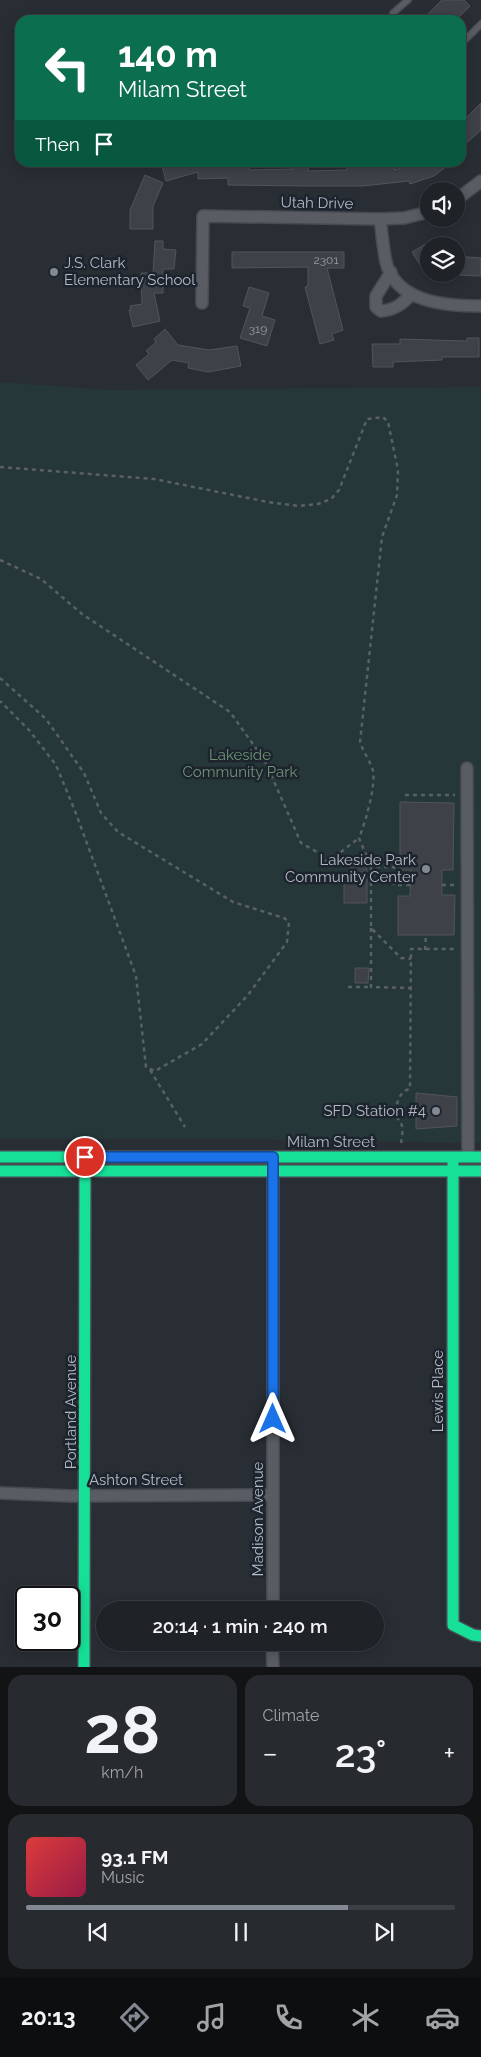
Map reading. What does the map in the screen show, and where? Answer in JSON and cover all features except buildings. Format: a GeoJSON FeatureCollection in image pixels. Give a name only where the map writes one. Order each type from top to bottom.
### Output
{"type":"FeatureCollection","features":[{"type":"Feature","properties":{"kind":"street"},"geometry":{"type":"LineString","coordinates":[[465,193],[481,181]]}},
{"type":"Feature","properties":{"kind":"street","name":"Utah Drive"},"geometry":{"type":"LineString","coordinates":[[202,303],[203,216],[380,219],[404,218],[420,214]]}},
{"type":"Feature","properties":{"kind":"street"},"geometry":{"type":"LineString","coordinates":[[380,219],[386,263],[394,279],[412,294],[430,302],[450,306],[481,306]]}},
{"type":"Feature","properties":{"kind":"street"},"geometry":{"type":"LineString","coordinates":[[391,272],[376,296],[376,306],[381,311],[390,310],[400,306],[412,294]]}},
{"type":"Feature","properties":{"kind":"street"},"geometry":{"type":"LineString","coordinates":[[468,768],[468,1157]]}},
{"type":"Feature","properties":{"kind":"street","name":"Milam Street"},"geometry":{"type":"LineString","coordinates":[[0,1157],[481,1157]]}},
{"type":"Feature","properties":{"kind":"street","name":"Portland Avenue"},"geometry":{"type":"LineString","coordinates":[[84,1667],[86,1495],[85,1157]]}},
{"type":"Feature","properties":{"kind":"street","name":"Madison Avenue"},"geometry":{"type":"LineString","coordinates":[[272,1601],[273,1157]]}},
{"type":"Feature","properties":{"kind":"street","name":"Lewis Place"},"geometry":{"type":"LineString","coordinates":[[453,1158],[453,1625],[473,1635],[481,1636]]}},
{"type":"Feature","properties":{"kind":"street","name":"Milam Street"},"geometry":{"type":"LineString","coordinates":[[0,1171],[481,1171]]}},
{"type":"Feature","properties":{"kind":"street","name":"Ashton Street"},"geometry":{"type":"LineString","coordinates":[[0,1493],[273,1495]]}},
{"type":"Feature","properties":{"kind":"street"},"geometry":{"type":"LineString","coordinates":[[272,1651],[273,1667]]}},
{"type":"Feature","properties":{"kind":"lane"},"geometry":{"type":"LineString","coordinates":[[392,15],[408,0]]}},
{"type":"Feature","properties":{"kind":"lane"},"geometry":{"type":"LineString","coordinates":[[466,39],[481,24]]}},
{"type":"Feature","properties":{"kind":"path"},"geometry":{"type":"LineString","coordinates":[[0,467],[154,479],[268,502],[298,506],[318,504],[331,499],[339,490],[367,419],[383,417],[388,422],[398,470],[397,494],[382,536],[360,742],[373,770],[374,778],[364,827],[358,838],[327,863]]}},
{"type":"Feature","properties":{"kind":"path"},"geometry":{"type":"LineString","coordinates":[[0,560],[41,579],[82,614],[230,712],[265,760],[301,843],[319,853],[327,863],[394,867],[394,885],[410,885]]}},
{"type":"Feature","properties":{"kind":"path"},"geometry":{"type":"LineString","coordinates":[[0,678],[46,719],[84,774],[101,813],[118,832],[233,902],[284,918],[288,922],[288,942],[248,995],[202,1044],[155,1071],[150,1070]]}},
{"type":"Feature","properties":{"kind":"path"},"geometry":{"type":"LineString","coordinates":[[0,701],[29,730],[56,765],[136,976],[146,1068],[150,1070],[185,1128]]}},
{"type":"Feature","properties":{"kind":"path"},"geometry":{"type":"LineString","coordinates":[[405,795],[455,795],[458,797]]}},
{"type":"Feature","properties":{"kind":"path"},"geometry":{"type":"LineString","coordinates":[[358,838],[371,866],[371,987]]}},
{"type":"Feature","properties":{"kind":"path"},"geometry":{"type":"LineString","coordinates":[[442,885],[459,885],[459,894]]}},
{"type":"Feature","properties":{"kind":"path"},"geometry":{"type":"LineString","coordinates":[[371,928],[400,958],[411,959]]}},
{"type":"Feature","properties":{"kind":"path"},"geometry":{"type":"LineString","coordinates":[[425,950],[426,935]]}},
{"type":"Feature","properties":{"kind":"path"},"geometry":{"type":"LineString","coordinates":[[401,1143],[402,1125],[398,1118],[397,1108],[399,1096],[405,1089],[410,1089],[411,949],[454,950],[459,946]]}},
{"type":"Feature","properties":{"kind":"path"},"geometry":{"type":"LineString","coordinates":[[348,986],[411,988]]}},
{"type":"Feature","properties":{"kind":"green space","name":"Lakeside Community Park"},"geometry":{"type":"Polygon","coordinates":[[[0,382],[107,390],[481,387],[481,1143],[237,1139],[0,1139],[0,382]]]}},
{"type":"Feature","properties":{"kind":"traffic: fast"},"geometry":{"type":"LineString","coordinates":[[0,1157],[481,1157]]}},
{"type":"Feature","properties":{"kind":"traffic: fast"},"geometry":{"type":"LineString","coordinates":[[84,1667],[85,1157]]}},
{"type":"Feature","properties":{"kind":"traffic: fast"},"geometry":{"type":"LineString","coordinates":[[453,1158],[453,1625],[473,1635],[481,1636]]}},
{"type":"Feature","properties":{"kind":"traffic: fast"},"geometry":{"type":"LineString","coordinates":[[0,1171],[481,1171]]}},
{"type":"Feature","properties":{"kind":"place","name":"J.S. Clark Elementary School"},"geometry":{"type":"Point","coordinates":[54,272]}},
{"type":"Feature","properties":{"kind":"place","name":"Lakeside Park Community Center"},"geometry":{"type":"Point","coordinates":[426,869]}},
{"type":"Feature","properties":{"kind":"place","name":"SFD Station #4"},"geometry":{"type":"Point","coordinates":[436,1111]}},
{"type":"Feature","properties":{"kind":"route"},"geometry":{"type":"LineString","coordinates":[[85,1157],[273,1157],[273,1419]]}}]}
